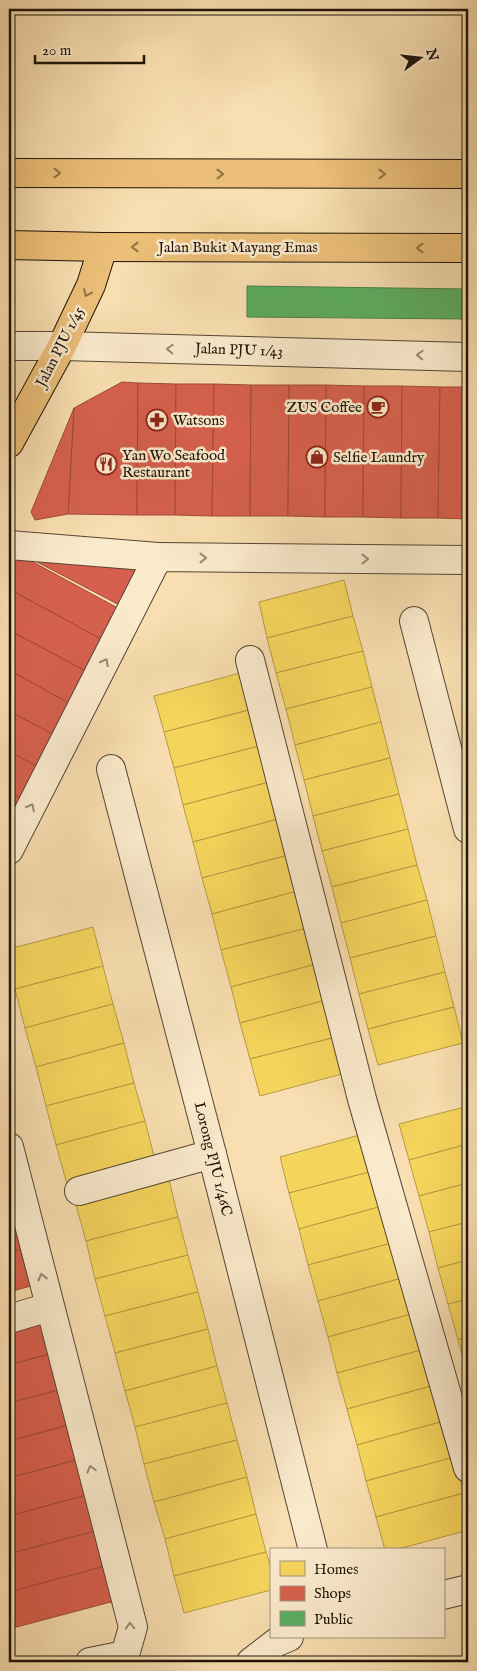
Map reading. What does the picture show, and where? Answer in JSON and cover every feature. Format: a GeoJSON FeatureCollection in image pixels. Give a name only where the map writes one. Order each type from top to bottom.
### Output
{"type":"FeatureCollection","features":[{"type":"Feature","properties":{"kind":"main road"},"geometry":{"type":"LineString","coordinates":[[9,173],[468,174]]}},
{"type":"Feature","properties":{"kind":"main road","name":"Jalan Bukit Mayang Emas"},"geometry":{"type":"LineString","coordinates":[[9,245],[468,248]]}},
{"type":"Feature","properties":{"kind":"main road","name":"Jalan PJU 1/45"},"geometry":{"type":"LineString","coordinates":[[9,443],[62,346],[91,285],[103,247]]}},
{"type":"Feature","properties":{"kind":"street","name":"Jalan PJU 1/43"},"geometry":{"type":"LineString","coordinates":[[9,346],[468,357]]}},
{"type":"Feature","properties":{"kind":"street"},"geometry":{"type":"LineString","coordinates":[[9,544],[158,557],[468,560]]}},
{"type":"Feature","properties":{"kind":"street"},"geometry":{"type":"LineString","coordinates":[[9,850],[158,557]]}},
{"type":"Feature","properties":{"kind":"street"},"geometry":{"type":"LineString","coordinates":[[414,622],[468,829]]}},
{"type":"Feature","properties":{"kind":"street"},"geometry":{"type":"LineString","coordinates":[[250,660],[362,1099],[468,1468]]}},
{"type":"Feature","properties":{"kind":"street","name":"Lorong PJU 1/46C"},"geometry":{"type":"LineString","coordinates":[[111,769],[312,1548]]}},
{"type":"Feature","properties":{"kind":"street"},"geometry":{"type":"LineString","coordinates":[[9,1147],[133,1627],[125,1655],[90,1662]]}},
{"type":"Feature","properties":{"kind":"street"},"geometry":{"type":"LineString","coordinates":[[79,1191],[212,1154]]}},
{"type":"Feature","properties":{"kind":"street"},"geometry":{"type":"LineString","coordinates":[[9,1319],[49,1307]]}},
{"type":"Feature","properties":{"kind":"street"},"geometry":{"type":"LineString","coordinates":[[444,1594],[468,1589]]}},
{"type":"Feature","properties":{"kind":"street"},"geometry":{"type":"LineString","coordinates":[[250,1662],[277,1642],[287,1638]]}},
{"type":"Feature","properties":{"kind":"building: Homes"},"geometry":{"type":"Polygon","coordinates":[[[344,580],[353,616],[267,638],[259,602],[344,580]]]}},
{"type":"Feature","properties":{"kind":"building: Homes"},"geometry":{"type":"Polygon","coordinates":[[[353,616],[363,651],[276,673],[267,638],[353,616]]]}},
{"type":"Feature","properties":{"kind":"building: Homes"},"geometry":{"type":"Polygon","coordinates":[[[363,651],[372,687],[286,709],[276,673],[363,651]]]}},
{"type":"Feature","properties":{"kind":"building: Homes"},"geometry":{"type":"Polygon","coordinates":[[[244,672],[253,709],[164,732],[154,696],[244,672]]]}},
{"type":"Feature","properties":{"kind":"building: Homes"},"geometry":{"type":"Polygon","coordinates":[[[372,687],[381,722],[295,745],[286,709],[372,687]]]}},
{"type":"Feature","properties":{"kind":"building: Homes"},"geometry":{"type":"Polygon","coordinates":[[[253,709],[263,745],[174,768],[164,732],[253,709]]]}},
{"type":"Feature","properties":{"kind":"building: Homes"},"geometry":{"type":"Polygon","coordinates":[[[381,722],[390,758],[304,780],[295,745],[381,722]]]}},
{"type":"Feature","properties":{"kind":"building: Homes"},"geometry":{"type":"Polygon","coordinates":[[[263,745],[273,781],[183,805],[174,768],[263,745]]]}},
{"type":"Feature","properties":{"kind":"building: Homes"},"geometry":{"type":"Polygon","coordinates":[[[390,758],[399,794],[313,816],[304,780],[390,758]]]}},
{"type":"Feature","properties":{"kind":"building: Homes"},"geometry":{"type":"Polygon","coordinates":[[[273,781],[282,818],[193,842],[183,805],[273,781]]]}},
{"type":"Feature","properties":{"kind":"building: Homes"},"geometry":{"type":"Polygon","coordinates":[[[399,794],[408,829],[322,851],[313,816],[399,794]]]}},
{"type":"Feature","properties":{"kind":"building: Homes"},"geometry":{"type":"Polygon","coordinates":[[[282,818],[292,854],[202,878],[193,842],[282,818]]]}},
{"type":"Feature","properties":{"kind":"building: Homes"},"geometry":{"type":"Polygon","coordinates":[[[408,829],[417,865],[332,887],[322,851],[408,829]]]}},
{"type":"Feature","properties":{"kind":"building: Homes"},"geometry":{"type":"Polygon","coordinates":[[[292,854],[301,890],[212,914],[202,878],[292,854]]]}},
{"type":"Feature","properties":{"kind":"building: Homes"},"geometry":{"type":"Polygon","coordinates":[[[417,865],[427,900],[341,923],[332,887],[417,865]]]}},
{"type":"Feature","properties":{"kind":"building: Homes"},"geometry":{"type":"Polygon","coordinates":[[[301,890],[311,927],[221,950],[212,914],[301,890]]]}},
{"type":"Feature","properties":{"kind":"building: Homes"},"geometry":{"type":"Polygon","coordinates":[[[427,900],[436,936],[350,958],[341,923],[427,900]]]}},
{"type":"Feature","properties":{"kind":"building: Homes"},"geometry":{"type":"Polygon","coordinates":[[[93,927],[103,966],[15,989],[9,967],[9,949],[93,927]]]}},
{"type":"Feature","properties":{"kind":"building: Homes"},"geometry":{"type":"Polygon","coordinates":[[[311,927],[320,963],[231,987],[221,950],[311,927]]]}},
{"type":"Feature","properties":{"kind":"building: Homes"},"geometry":{"type":"Polygon","coordinates":[[[436,936],[445,972],[359,994],[350,958],[436,936]]]}},
{"type":"Feature","properties":{"kind":"building: Homes"},"geometry":{"type":"Polygon","coordinates":[[[320,963],[330,999],[240,1023],[231,987],[320,963]]]}},
{"type":"Feature","properties":{"kind":"building: Homes"},"geometry":{"type":"Polygon","coordinates":[[[103,966],[113,1004],[25,1028],[15,989],[103,966]]]}},
{"type":"Feature","properties":{"kind":"building: Homes"},"geometry":{"type":"Polygon","coordinates":[[[445,972],[454,1007],[368,1029],[359,994],[445,972]]]}},
{"type":"Feature","properties":{"kind":"building: Homes"},"geometry":{"type":"Polygon","coordinates":[[[330,999],[340,1036],[250,1059],[240,1023],[330,999]]]}},
{"type":"Feature","properties":{"kind":"building: Homes"},"geometry":{"type":"Polygon","coordinates":[[[113,1004],[124,1043],[36,1067],[25,1028],[113,1004]]]}},
{"type":"Feature","properties":{"kind":"building: Homes"},"geometry":{"type":"Polygon","coordinates":[[[454,1007],[463,1043],[378,1065],[368,1029],[454,1007]]]}},
{"type":"Feature","properties":{"kind":"building: Homes"},"geometry":{"type":"Polygon","coordinates":[[[340,1036],[349,1072],[260,1096],[250,1059],[340,1036]]]}},
{"type":"Feature","properties":{"kind":"building: Homes"},"geometry":{"type":"Polygon","coordinates":[[[124,1043],[134,1083],[46,1106],[36,1067],[124,1043]]]}},
{"type":"Feature","properties":{"kind":"building: Homes"},"geometry":{"type":"Polygon","coordinates":[[[134,1083],[145,1121],[56,1145],[46,1106],[134,1083]]]}},
{"type":"Feature","properties":{"kind":"building: Homes"},"geometry":{"type":"Polygon","coordinates":[[[468,1106],[468,1144],[409,1160],[399,1124],[468,1106]]]}},
{"type":"Feature","properties":{"kind":"building: Homes"},"geometry":{"type":"Polygon","coordinates":[[[145,1121],[155,1160],[67,1184],[56,1145],[145,1121]]]}},
{"type":"Feature","properties":{"kind":"building: Homes"},"geometry":{"type":"Polygon","coordinates":[[[367,1133],[377,1170],[289,1193],[280,1157],[367,1133]]]}},
{"type":"Feature","properties":{"kind":"building: Homes"},"geometry":{"type":"Polygon","coordinates":[[[468,1144],[468,1183],[419,1196],[409,1160],[468,1144]]]}},
{"type":"Feature","properties":{"kind":"building: Homes"},"geometry":{"type":"Polygon","coordinates":[[[377,1170],[386,1205],[299,1229],[289,1193],[377,1170]]]}},
{"type":"Feature","properties":{"kind":"building: Homes"},"geometry":{"type":"Polygon","coordinates":[[[169,1180],[178,1217],[86,1241],[76,1205],[169,1180]]]}},
{"type":"Feature","properties":{"kind":"building: Homes"},"geometry":{"type":"Polygon","coordinates":[[[468,1183],[468,1222],[429,1232],[419,1196],[468,1183]]]}},
{"type":"Feature","properties":{"kind":"building: Homes"},"geometry":{"type":"Polygon","coordinates":[[[386,1205],[396,1242],[308,1265],[299,1229],[386,1205]]]}},
{"type":"Feature","properties":{"kind":"building: Homes"},"geometry":{"type":"Polygon","coordinates":[[[178,1217],[188,1255],[95,1279],[86,1241],[178,1217]]]}},
{"type":"Feature","properties":{"kind":"building: Homes"},"geometry":{"type":"Polygon","coordinates":[[[468,1222],[468,1260],[438,1268],[429,1232],[468,1222]]]}},
{"type":"Feature","properties":{"kind":"building: Homes"},"geometry":{"type":"Polygon","coordinates":[[[396,1242],[406,1277],[318,1301],[308,1265],[396,1242]]]}},
{"type":"Feature","properties":{"kind":"building: Homes"},"geometry":{"type":"Polygon","coordinates":[[[188,1255],[198,1292],[105,1316],[95,1279],[188,1255]]]}},
{"type":"Feature","properties":{"kind":"building: Homes"},"geometry":{"type":"Polygon","coordinates":[[[468,1260],[468,1299],[448,1304],[438,1268],[468,1260]]]}},
{"type":"Feature","properties":{"kind":"building: Homes"},"geometry":{"type":"Polygon","coordinates":[[[406,1277],[415,1313],[328,1337],[318,1301],[406,1277]]]}},
{"type":"Feature","properties":{"kind":"building: Homes"},"geometry":{"type":"Polygon","coordinates":[[[198,1292],[208,1329],[115,1353],[105,1316],[198,1292]]]}},
{"type":"Feature","properties":{"kind":"building: Homes"},"geometry":{"type":"Polygon","coordinates":[[[468,1299],[468,1337],[458,1340],[448,1304],[468,1299]]]}},
{"type":"Feature","properties":{"kind":"building: Homes"},"geometry":{"type":"Polygon","coordinates":[[[415,1313],[425,1349],[337,1373],[328,1337],[415,1313]]]}},
{"type":"Feature","properties":{"kind":"building: Homes"},"geometry":{"type":"Polygon","coordinates":[[[208,1329],[217,1366],[125,1391],[115,1353],[208,1329]]]}},
{"type":"Feature","properties":{"kind":"building: Homes"},"geometry":{"type":"Polygon","coordinates":[[[468,1337],[468,1376],[458,1340],[468,1337]]]}},
{"type":"Feature","properties":{"kind":"building: Homes"},"geometry":{"type":"Polygon","coordinates":[[[425,1349],[435,1385],[347,1409],[337,1373],[425,1349]]]}},
{"type":"Feature","properties":{"kind":"building: Homes"},"geometry":{"type":"Polygon","coordinates":[[[217,1366],[227,1403],[135,1427],[125,1391],[217,1366]]]}},
{"type":"Feature","properties":{"kind":"building: Homes"},"geometry":{"type":"Polygon","coordinates":[[[435,1385],[444,1421],[357,1445],[347,1409],[435,1385]]]}},
{"type":"Feature","properties":{"kind":"building: Homes"},"geometry":{"type":"Polygon","coordinates":[[[227,1403],[237,1440],[144,1464],[135,1427],[227,1403]]]}},
{"type":"Feature","properties":{"kind":"building: Homes"},"geometry":{"type":"Polygon","coordinates":[[[444,1421],[454,1457],[366,1481],[357,1445],[444,1421]]]}},
{"type":"Feature","properties":{"kind":"building: Homes"},"geometry":{"type":"Polygon","coordinates":[[[237,1440],[247,1477],[154,1502],[144,1464],[237,1440]]]}},
{"type":"Feature","properties":{"kind":"building: Homes"},"geometry":{"type":"Polygon","coordinates":[[[454,1457],[464,1493],[376,1517],[366,1481],[454,1457]]]}},
{"type":"Feature","properties":{"kind":"building: Homes"},"geometry":{"type":"Polygon","coordinates":[[[247,1477],[256,1514],[165,1539],[154,1502],[247,1477]]]}},
{"type":"Feature","properties":{"kind":"building: Homes"},"geometry":{"type":"Polygon","coordinates":[[[464,1493],[468,1510],[468,1530],[402,1548],[384,1548],[376,1517],[464,1493]]]}},
{"type":"Feature","properties":{"kind":"building: Homes"},"geometry":{"type":"Polygon","coordinates":[[[256,1514],[266,1552],[174,1576],[165,1539],[256,1514]]]}},
{"type":"Feature","properties":{"kind":"building: Homes"},"geometry":{"type":"Polygon","coordinates":[[[266,1552],[270,1565],[270,1590],[184,1613],[174,1576],[266,1552]]]}},
{"type":"Feature","properties":{"kind":"building: Shops"},"geometry":{"type":"Polygon","coordinates":[[[122,382],[138,383],[137,515],[68,514],[74,408],[122,382]]]}},
{"type":"Feature","properties":{"kind":"building: Shops"},"geometry":{"type":"Polygon","coordinates":[[[138,383],[176,384],[175,515],[137,515],[138,383]]]}},
{"type":"Feature","properties":{"kind":"building: Shops"},"geometry":{"type":"Polygon","coordinates":[[[176,384],[214,384],[212,516],[175,515],[176,384]]]}},
{"type":"Feature","properties":{"kind":"building: Shops"},"geometry":{"type":"Polygon","coordinates":[[[214,384],[251,385],[250,516],[212,516],[214,384]]]}},
{"type":"Feature","properties":{"kind":"building: Shops"},"geometry":{"type":"Polygon","coordinates":[[[251,385],[289,385],[288,516],[250,516],[251,385]]]}},
{"type":"Feature","properties":{"kind":"building: Shops"},"geometry":{"type":"Polygon","coordinates":[[[289,385],[326,385],[325,517],[288,516],[289,385]]]}},
{"type":"Feature","properties":{"kind":"building: Shops"},"geometry":{"type":"Polygon","coordinates":[[[326,385],[364,386],[363,517],[325,517],[326,385]]]}},
{"type":"Feature","properties":{"kind":"building: Shops"},"geometry":{"type":"Polygon","coordinates":[[[364,386],[402,386],[401,518],[363,517],[364,386]]]}},
{"type":"Feature","properties":{"kind":"building: Shops"},"geometry":{"type":"Polygon","coordinates":[[[402,386],[440,387],[438,518],[401,518],[402,386]]]}},
{"type":"Feature","properties":{"kind":"building: Shops"},"geometry":{"type":"Polygon","coordinates":[[[440,387],[468,387],[468,519],[438,518],[440,387]]]}},
{"type":"Feature","properties":{"kind":"building: Shops"},"geometry":{"type":"Polygon","coordinates":[[[74,408],[68,514],[35,520],[31,512],[74,408]]]}},
{"type":"Feature","properties":{"kind":"building: Shops"},"geometry":{"type":"Polygon","coordinates":[[[80,546],[145,573],[127,609],[18,552],[80,546]]]}},
{"type":"Feature","properties":{"kind":"building: Shops"},"geometry":{"type":"Polygon","coordinates":[[[9,549],[127,613],[110,644],[9,589],[9,549]]]}},
{"type":"Feature","properties":{"kind":"building: Shops"},"geometry":{"type":"Polygon","coordinates":[[[9,589],[110,644],[93,675],[9,630],[9,589]]]}},
{"type":"Feature","properties":{"kind":"building: Shops"},"geometry":{"type":"Polygon","coordinates":[[[9,630],[93,675],[76,707],[9,670],[9,630]]]}},
{"type":"Feature","properties":{"kind":"building: Shops"},"geometry":{"type":"Polygon","coordinates":[[[9,670],[76,707],[60,738],[9,711],[9,670]]]}},
{"type":"Feature","properties":{"kind":"building: Shops"},"geometry":{"type":"Polygon","coordinates":[[[9,711],[60,738],[43,770],[9,751],[9,711]]]}},
{"type":"Feature","properties":{"kind":"building: Shops"},"geometry":{"type":"Polygon","coordinates":[[[9,751],[43,770],[26,802],[9,792],[9,751]]]}},
{"type":"Feature","properties":{"kind":"building: Shops"},"geometry":{"type":"Polygon","coordinates":[[[9,792],[26,802],[9,833],[9,792]]]}},
{"type":"Feature","properties":{"kind":"building: Shops"},"geometry":{"type":"Polygon","coordinates":[[[23,1211],[32,1246],[9,1253],[9,1215],[23,1211]]]}},
{"type":"Feature","properties":{"kind":"building: Shops"},"geometry":{"type":"Polygon","coordinates":[[[32,1246],[42,1283],[9,1292],[9,1253],[32,1246]]]}},
{"type":"Feature","properties":{"kind":"building: Shops"},"geometry":{"type":"Polygon","coordinates":[[[48,1317],[57,1352],[9,1365],[9,1328],[48,1317]]]}},
{"type":"Feature","properties":{"kind":"building: Shops"},"geometry":{"type":"Polygon","coordinates":[[[57,1352],[66,1388],[9,1403],[9,1365],[57,1352]]]}},
{"type":"Feature","properties":{"kind":"building: Shops"},"geometry":{"type":"Polygon","coordinates":[[[66,1388],[76,1423],[9,1441],[9,1403],[66,1388]]]}},
{"type":"Feature","properties":{"kind":"building: Shops"},"geometry":{"type":"Polygon","coordinates":[[[76,1423],[84,1458],[9,1478],[9,1441],[76,1423]]]}},
{"type":"Feature","properties":{"kind":"building: Shops"},"geometry":{"type":"Polygon","coordinates":[[[84,1458],[94,1493],[9,1516],[9,1478],[84,1458]]]}},
{"type":"Feature","properties":{"kind":"building: Shops"},"geometry":{"type":"Polygon","coordinates":[[[94,1493],[103,1529],[9,1554],[9,1516],[94,1493]]]}},
{"type":"Feature","properties":{"kind":"building: Shops"},"geometry":{"type":"Polygon","coordinates":[[[103,1529],[113,1564],[9,1592],[9,1554],[103,1529]]]}},
{"type":"Feature","properties":{"kind":"building: Shops"},"geometry":{"type":"Polygon","coordinates":[[[113,1564],[122,1599],[9,1629],[9,1592],[113,1564]]]}},
{"type":"Feature","properties":{"kind":"building: Public"},"geometry":{"type":"Polygon","coordinates":[[[247,286],[468,289],[468,319],[247,317],[247,286]]]}},
{"type":"Feature","properties":{"kind":"place","name":"ZUS Coffee"},"geometry":{"type":"Point","coordinates":[378,407]}},
{"type":"Feature","properties":{"kind":"place","name":"Watsons"},"geometry":{"type":"Point","coordinates":[157,420]}},
{"type":"Feature","properties":{"kind":"place","name":"Selfie Laundry"},"geometry":{"type":"Point","coordinates":[317,457]}},
{"type":"Feature","properties":{"kind":"place","name":"Yan Wo Seafood Restaurant"},"geometry":{"type":"Point","coordinates":[106,464]}}]}
